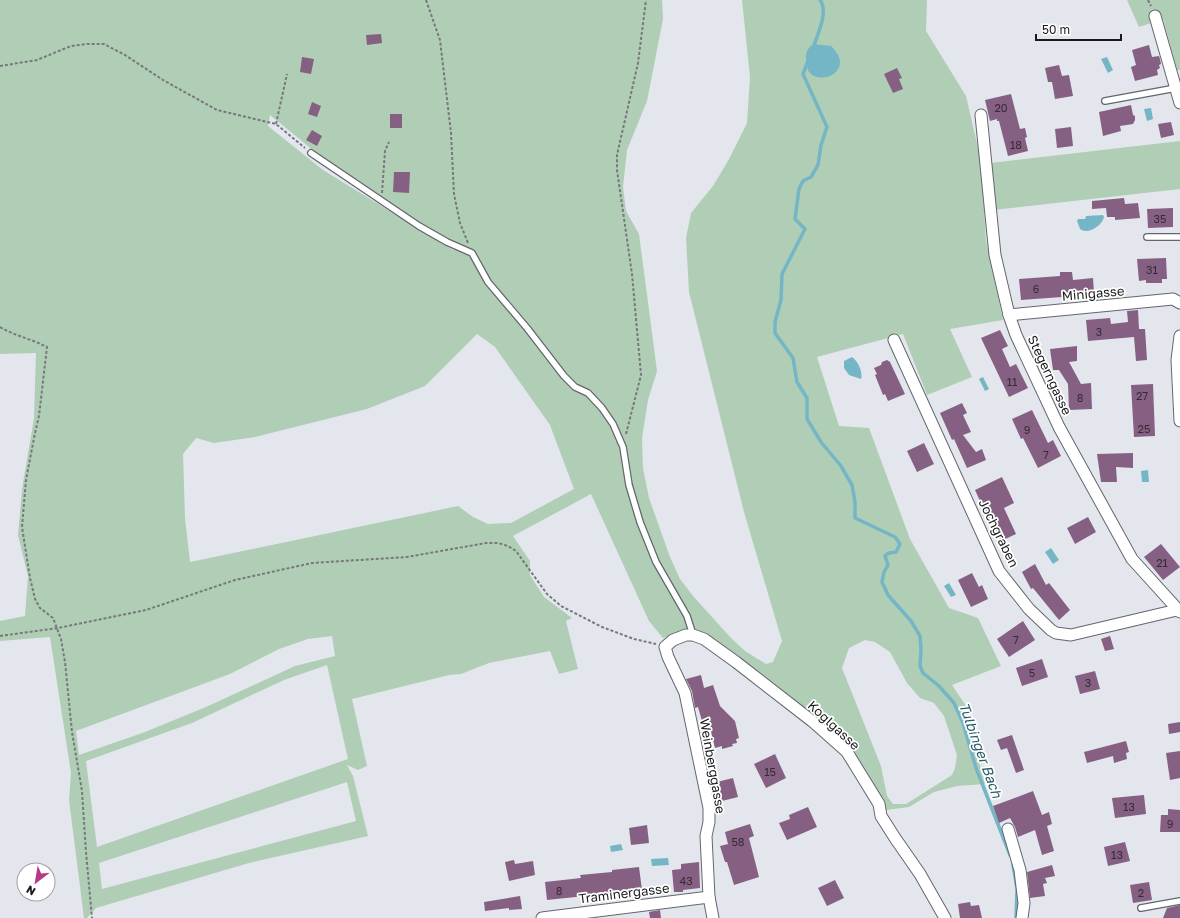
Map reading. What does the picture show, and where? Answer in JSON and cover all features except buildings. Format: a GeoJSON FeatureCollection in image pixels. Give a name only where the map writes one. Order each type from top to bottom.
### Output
{"type":"FeatureCollection","features":[{"type":"Feature","properties":{"kind":"street"},"geometry":{"type":"LineString","coordinates":[[1155,16],[1180,103]]}},
{"type":"Feature","properties":{"kind":"street","name":"Stegerngasse"},"geometry":{"type":"LineString","coordinates":[[981,115],[995,256],[1009,315],[1016,335],[1059,427],[1132,559],[1179,611]]}},
{"type":"Feature","properties":{"kind":"street","name":"Minigasse"},"geometry":{"type":"LineString","coordinates":[[1009,315],[1173,299],[1180,303]]}},
{"type":"Feature","properties":{"kind":"street"},"geometry":{"type":"LineString","coordinates":[[1180,336],[1177,360],[1180,421]]}},
{"type":"Feature","properties":{"kind":"street","name":"Jochgraben"},"geometry":{"type":"LineString","coordinates":[[894,340],[999,571],[1029,609],[1048,628],[1056,633],[1071,635],[1179,611]]}},
{"type":"Feature","properties":{"kind":"street"},"geometry":{"type":"LineString","coordinates":[[665,647],[686,635],[693,635]]}},
{"type":"Feature","properties":{"kind":"street","name":"Koglgasse"},"geometry":{"type":"LineString","coordinates":[[693,635],[714,646],[812,721],[847,752],[879,804],[881,816],[920,874],[945,918]]}},
{"type":"Feature","properties":{"kind":"street","name":"Weinberggasse"},"geometry":{"type":"LineString","coordinates":[[665,647],[668,657],[685,692],[709,808],[709,822],[706,836],[709,896],[713,918]]}},
{"type":"Feature","properties":{"kind":"street"},"geometry":{"type":"LineString","coordinates":[[1008,829],[1020,870],[1024,903],[1022,918]]}},
{"type":"Feature","properties":{"kind":"street","name":"Traminergasse"},"geometry":{"type":"LineString","coordinates":[[542,918],[709,896]]}},
{"type":"Feature","properties":{"kind":"lane"},"geometry":{"type":"LineString","coordinates":[[1105,101],[1176,88]]}},
{"type":"Feature","properties":{"kind":"lane"},"geometry":{"type":"LineString","coordinates":[[312,153],[419,226],[447,242],[472,253],[488,282],[527,328],[564,376],[575,387],[588,393],[602,408],[613,424],[623,447],[629,485],[640,522],[656,562],[687,616],[693,635]]}},
{"type":"Feature","properties":{"kind":"lane"},"geometry":{"type":"LineString","coordinates":[[1147,237],[1180,237]]}},
{"type":"Feature","properties":{"kind":"lane"},"geometry":{"type":"LineString","coordinates":[[1141,908],[1180,901]]}},
{"type":"Feature","properties":{"kind":"path"},"geometry":{"type":"LineString","coordinates":[[426,0],[440,40],[451,133],[452,163],[456,201],[460,223],[472,253]]}},
{"type":"Feature","properties":{"kind":"path"},"geometry":{"type":"LineString","coordinates":[[623,447],[641,375],[632,274],[617,155],[638,63],[646,0]]}},
{"type":"Feature","properties":{"kind":"path"},"geometry":{"type":"LineString","coordinates":[[0,66],[37,60],[71,46],[104,44],[163,80],[217,110],[276,124],[312,153]]}},
{"type":"Feature","properties":{"kind":"path"},"geometry":{"type":"LineString","coordinates":[[276,124],[287,74]]}},
{"type":"Feature","properties":{"kind":"path"},"geometry":{"type":"LineString","coordinates":[[382,200],[386,151],[389,142]]}},
{"type":"Feature","properties":{"kind":"path"},"geometry":{"type":"LineString","coordinates":[[0,327],[18,336],[33,340],[47,347],[40,416],[35,433],[26,480],[22,527],[30,578],[35,598],[40,608],[53,618],[58,628],[65,662],[74,748],[82,791],[92,918]]}},
{"type":"Feature","properties":{"kind":"path"},"geometry":{"type":"LineString","coordinates":[[0,636],[58,628],[146,610],[235,580],[312,563],[407,557],[486,543],[498,543],[508,546],[516,551],[547,594],[561,606],[617,633],[665,647]]}},
{"type":"Feature","properties":{"kind":"green space"},"geometry":{"type":"Polygon","coordinates":[[[0,0],[662,0],[663,19],[647,101],[627,150],[623,187],[626,211],[639,234],[657,371],[648,400],[642,438],[643,468],[649,498],[670,557],[680,579],[693,596],[731,638],[745,651],[766,664],[773,662],[782,641],[744,512],[689,292],[686,238],[691,213],[713,186],[728,161],[747,123],[750,77],[742,0],[927,0],[926,31],[966,96],[981,161],[986,241],[1003,320],[950,329],[972,377],[927,395],[903,334],[817,357],[839,426],[869,428],[910,539],[949,608],[978,618],[1001,666],[952,685],[968,709],[971,734],[985,784],[957,786],[934,792],[909,807],[886,810],[856,759],[706,636],[681,632],[663,638],[649,621],[591,494],[513,536],[530,561],[530,575],[544,597],[572,618],[566,621],[578,669],[559,674],[550,651],[489,663],[461,674],[449,675],[352,699],[367,766],[358,770],[347,765],[353,776],[368,836],[249,863],[96,908],[87,918],[84,918],[69,800],[71,773],[50,637],[0,641],[0,621],[25,616],[28,576],[18,535],[22,489],[34,418],[36,353],[0,354],[0,0]],[[270,115],[268,126],[323,170],[453,250],[463,245],[421,225],[314,151],[270,115]],[[477,334],[425,386],[367,409],[255,437],[214,443],[196,438],[183,454],[185,518],[190,562],[458,506],[473,517],[488,524],[511,523],[574,489],[550,425],[495,347],[477,334]],[[332,636],[308,639],[279,649],[230,674],[76,731],[79,755],[145,732],[206,707],[295,666],[335,656],[332,636]],[[865,640],[849,648],[842,668],[881,766],[887,796],[893,804],[906,804],[952,775],[955,768],[957,755],[944,716],[934,703],[920,698],[907,683],[890,652],[875,642],[865,640]],[[327,665],[284,680],[192,723],[86,761],[97,847],[348,759],[327,665]],[[347,782],[99,863],[102,889],[356,821],[347,782]]]}},
{"type":"Feature","properties":{"kind":"green space"},"geometry":{"type":"Polygon","coordinates":[[[1127,0],[1180,0],[1180,70],[1177,70],[1163,19],[1139,27],[1127,0]]]}},
{"type":"Feature","properties":{"kind":"green space"},"geometry":{"type":"Polygon","coordinates":[[[1180,141],[1180,189],[994,210],[991,163],[1180,141]]]}},
{"type":"Feature","properties":{"kind":"water"},"geometry":{"type":"Polygon","coordinates":[[[814,44],[831,46],[837,53],[840,62],[839,67],[833,75],[823,78],[809,72],[806,64],[806,55],[807,50],[814,44]]]}},
{"type":"Feature","properties":{"kind":"water"},"geometry":{"type":"Polygon","coordinates":[[[1107,57],[1113,70],[1108,73],[1101,59],[1107,57]]]}},
{"type":"Feature","properties":{"kind":"water"},"geometry":{"type":"Polygon","coordinates":[[[1151,108],[1153,119],[1147,121],[1144,109],[1151,108]]]}},
{"type":"Feature","properties":{"kind":"water"},"geometry":{"type":"Polygon","coordinates":[[[1103,215],[1104,217],[1101,224],[1094,229],[1083,231],[1080,229],[1077,221],[1078,219],[1085,219],[1086,216],[1103,215]]]}},
{"type":"Feature","properties":{"kind":"water"},"geometry":{"type":"Polygon","coordinates":[[[852,357],[860,367],[861,379],[849,375],[844,368],[844,361],[852,357]]]}},
{"type":"Feature","properties":{"kind":"water"},"geometry":{"type":"Polygon","coordinates":[[[983,377],[989,389],[985,391],[979,379],[983,377]]]}},
{"type":"Feature","properties":{"kind":"water"},"geometry":{"type":"Polygon","coordinates":[[[1148,470],[1149,482],[1142,482],[1141,471],[1148,470]]]}},
{"type":"Feature","properties":{"kind":"water"},"geometry":{"type":"Polygon","coordinates":[[[1051,548],[1059,560],[1053,564],[1045,552],[1051,548]]]}},
{"type":"Feature","properties":{"kind":"water"},"geometry":{"type":"Polygon","coordinates":[[[949,583],[956,595],[951,597],[944,586],[949,583]]]}},
{"type":"Feature","properties":{"kind":"water"},"geometry":{"type":"Polygon","coordinates":[[[621,844],[623,850],[611,852],[610,846],[621,844]]]}},
{"type":"Feature","properties":{"kind":"water"},"geometry":{"type":"Polygon","coordinates":[[[668,858],[669,865],[652,866],[651,859],[668,858]]]}},
{"type":"Feature","properties":{"kind":"waterway","name":"Tulbinger Bach"},"geometry":{"type":"LineString","coordinates":[[813,48],[823,17],[823,10],[820,0]]}},
{"type":"Feature","properties":{"kind":"waterway","name":"Tulbinger Bach"},"geometry":{"type":"LineString","coordinates":[[808,61],[803,74],[827,127],[821,145],[818,165],[811,177],[803,181],[799,189],[795,219],[805,229],[782,274],[781,300],[775,322],[775,333],[793,358],[797,382],[807,398],[807,419],[821,442],[841,466],[852,485],[855,502],[855,518],[895,537],[900,544],[896,552],[889,553],[885,556],[888,565],[884,572],[882,582],[888,595],[911,621],[920,636],[920,666],[923,673],[939,686],[954,703],[963,723],[976,768],[1010,855]]}},
{"type":"Feature","properties":{"kind":"waterway","name":"Tulbinger Bach"},"geometry":{"type":"LineString","coordinates":[[1013,865],[1017,889],[1016,918]]}}]}
